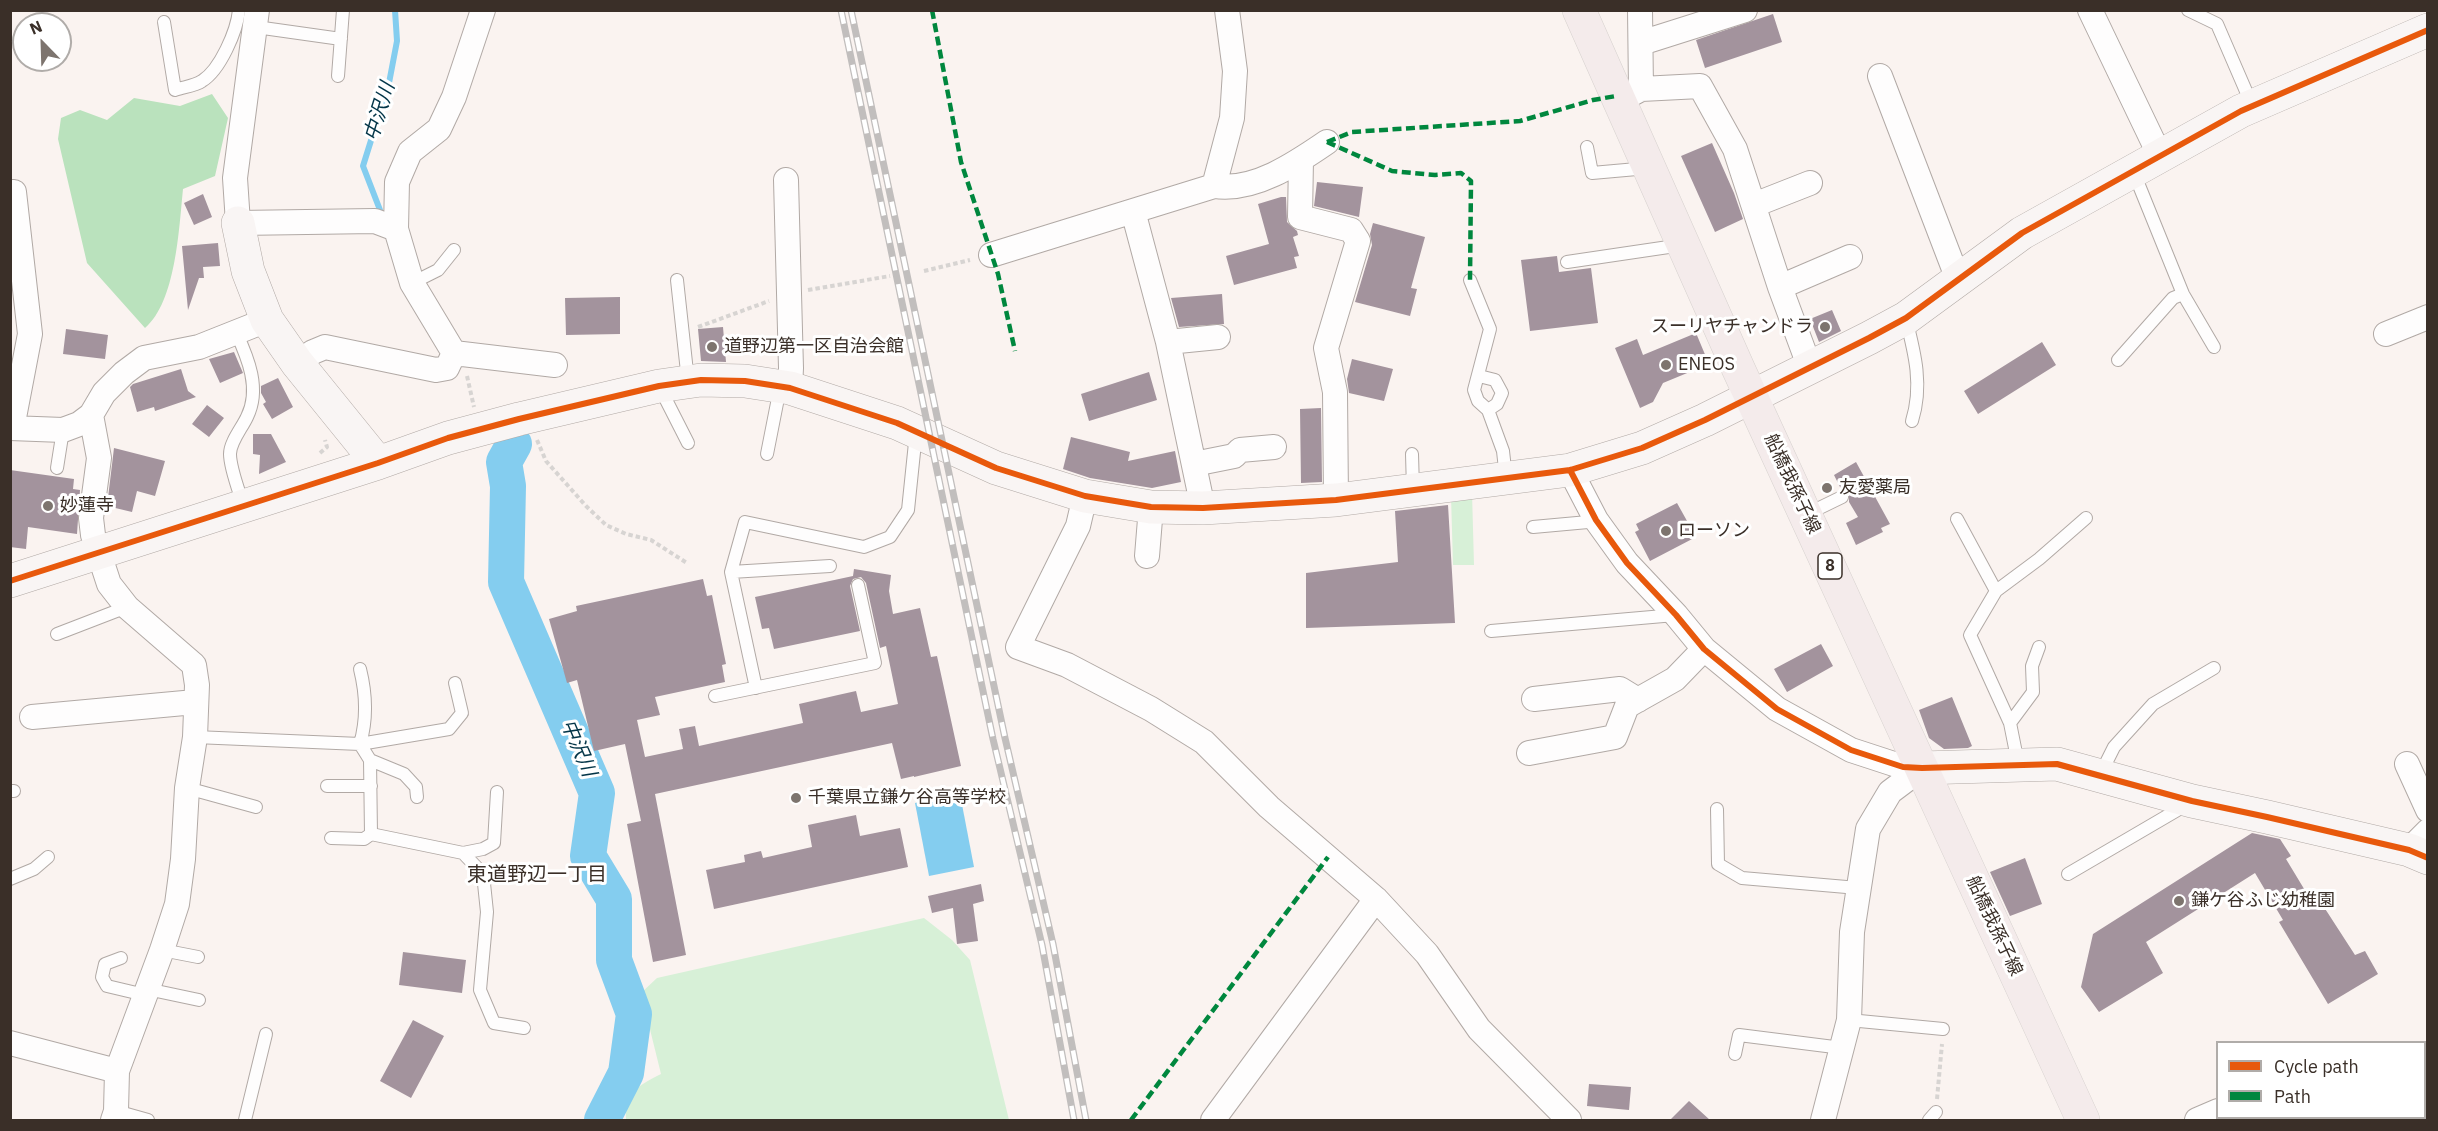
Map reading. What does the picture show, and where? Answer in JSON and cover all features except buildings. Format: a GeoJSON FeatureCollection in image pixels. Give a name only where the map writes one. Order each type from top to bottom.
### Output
{"type":"FeatureCollection","features":[{"type":"Feature","properties":{"kind":"main road","name":"船橋我孫子線"},"geometry":{"type":"LineString","coordinates":[[1579,10],[1629,92],[1649,167],[1752,398],[2083,1120]]}},
{"type":"Feature","properties":{"kind":"street"},"geometry":{"type":"LineString","coordinates":[[454,353],[412,283],[396,229],[397,182],[410,152],[439,129],[454,97],[483,10]]}},
{"type":"Feature","properties":{"kind":"street"},"geometry":{"type":"LineString","coordinates":[[1214,186],[1233,118],[1235,71],[1227,10]]}},
{"type":"Feature","properties":{"kind":"street"},"geometry":{"type":"LineString","coordinates":[[1641,10],[1641,43],[1629,92],[1689,85],[1701,86],[1735,149],[1780,287],[1810,368]]}},
{"type":"Feature","properties":{"kind":"street"},"geometry":{"type":"LineString","coordinates":[[1641,43],[1745,10]]}},
{"type":"Feature","properties":{"kind":"street"},"geometry":{"type":"LineString","coordinates":[[2090,10],[2147,164]]}},
{"type":"Feature","properties":{"kind":"street"},"geometry":{"type":"LineString","coordinates":[[251,16],[235,178],[238,223],[248,271],[267,320],[297,363],[378,463]]}},
{"type":"Feature","properties":{"kind":"street"},"geometry":{"type":"LineString","coordinates":[[10,582],[458,435],[674,384],[745,381],[785,388],[897,423],[996,468],[1085,496],[1151,507],[1203,508],[1336,500],[1570,470],[1642,448],[1752,398],[1906,318],[2022,233],[2253,106],[2427,30]]}},
{"type":"Feature","properties":{"kind":"street"},"geometry":{"type":"LineString","coordinates":[[1880,76],[1954,269],[1960,278]]}},
{"type":"Feature","properties":{"kind":"street"},"geometry":{"type":"LineString","coordinates":[[991,255],[1214,186],[1224,187],[1263,179],[1300,160],[1327,142]]}},
{"type":"Feature","properties":{"kind":"street"},"geometry":{"type":"LineString","coordinates":[[1300,160],[1300,217],[1351,230],[1358,241],[1326,348],[1335,392],[1336,500]]}},
{"type":"Feature","properties":{"kind":"street"},"geometry":{"type":"LineString","coordinates":[[785,388],[791,368],[786,180]]}},
{"type":"Feature","properties":{"kind":"street"},"geometry":{"type":"LineString","coordinates":[[1754,205],[1810,183]]}},
{"type":"Feature","properties":{"kind":"street"},"geometry":{"type":"LineString","coordinates":[[14,192],[30,334],[11,428],[63,430],[79,424],[91,415],[104,393],[124,372],[144,358],[199,347],[267,320]]}},
{"type":"Feature","properties":{"kind":"street"},"geometry":{"type":"LineString","coordinates":[[1133,211],[1168,342],[1203,508]]}},
{"type":"Feature","properties":{"kind":"street"},"geometry":{"type":"LineString","coordinates":[[238,223],[375,221],[396,229]]}},
{"type":"Feature","properties":{"kind":"street"},"geometry":{"type":"LineString","coordinates":[[1780,287],[1850,257]]}},
{"type":"Feature","properties":{"kind":"street"},"geometry":{"type":"LineString","coordinates":[[2386,333],[2427,317]]}},
{"type":"Feature","properties":{"kind":"street"},"geometry":{"type":"LineString","coordinates":[[1168,342],[1218,337]]}},
{"type":"Feature","properties":{"kind":"street"},"geometry":{"type":"LineString","coordinates":[[297,363],[325,347],[436,370],[447,368],[454,353]]}},
{"type":"Feature","properties":{"kind":"street"},"geometry":{"type":"LineString","coordinates":[[454,353],[555,365]]}},
{"type":"Feature","properties":{"kind":"street"},"geometry":{"type":"LineString","coordinates":[[91,415],[99,458],[91,518],[98,552],[109,584],[127,607],[194,665],[197,685],[195,737],[186,788],[183,859],[177,904],[117,1071],[114,1116]]}},
{"type":"Feature","properties":{"kind":"street"},"geometry":{"type":"LineString","coordinates":[[1194,464],[1234,456],[1240,450],[1274,447]]}},
{"type":"Feature","properties":{"kind":"street"},"geometry":{"type":"LineString","coordinates":[[1570,470],[1596,520],[1627,562],[1704,649],[1777,709],[1851,750],[1897,765],[1922,768],[2058,764],[2192,801],[2421,846]]}},
{"type":"Feature","properties":{"kind":"street"},"geometry":{"type":"LineString","coordinates":[[1085,496],[1078,526],[1018,647],[1067,665],[1151,709],[1204,742],[1269,807],[1376,899],[1427,954],[1479,1029],[1569,1120]]}},
{"type":"Feature","properties":{"kind":"street"},"geometry":{"type":"LineString","coordinates":[[1147,556],[1151,507]]}},
{"type":"Feature","properties":{"kind":"street"},"geometry":{"type":"LineString","coordinates":[[1528,753],[1614,737],[1628,706],[1675,679],[1704,649]]}},
{"type":"Feature","properties":{"kind":"street"},"geometry":{"type":"LineString","coordinates":[[1534,699],[1620,689],[1638,700]]}},
{"type":"Feature","properties":{"kind":"street"},"geometry":{"type":"LineString","coordinates":[[32,717],[195,702]]}},
{"type":"Feature","properties":{"kind":"street"},"geometry":{"type":"LineString","coordinates":[[2407,764],[2427,810]]}},
{"type":"Feature","properties":{"kind":"street"},"geometry":{"type":"LineString","coordinates":[[1822,1120],[1849,1020],[1852,932],[1868,829],[1890,792],[1922,768]]}},
{"type":"Feature","properties":{"kind":"street"},"geometry":{"type":"LineString","coordinates":[[1213,1120],[1376,899]]}},
{"type":"Feature","properties":{"kind":"street"},"geometry":{"type":"LineString","coordinates":[[10,1043],[117,1071]]}},
{"type":"Feature","properties":{"kind":"street"},"geometry":{"type":"LineString","coordinates":[[2197,1120],[2216,1111]]}},
{"type":"Feature","properties":{"kind":"lane"},"geometry":{"type":"LineString","coordinates":[[338,76],[343,10]]}},
{"type":"Feature","properties":{"kind":"lane"},"geometry":{"type":"LineString","coordinates":[[2188,10],[2217,24],[2253,106]]}},
{"type":"Feature","properties":{"kind":"lane"},"geometry":{"type":"LineString","coordinates":[[164,22],[175,90],[201,82],[213,72],[235,31],[251,16],[341,39]]}},
{"type":"Feature","properties":{"kind":"lane"},"geometry":{"type":"LineString","coordinates":[[1587,147],[1592,173],[1649,167]]}},
{"type":"Feature","properties":{"kind":"lane"},"geometry":{"type":"LineString","coordinates":[[2147,164],[2183,294],[2214,347]]}},
{"type":"Feature","properties":{"kind":"lane"},"geometry":{"type":"LineString","coordinates":[[1567,262],[1684,245]]}},
{"type":"Feature","properties":{"kind":"lane"},"geometry":{"type":"LineString","coordinates":[[412,283],[438,270],[454,250]]}},
{"type":"Feature","properties":{"kind":"lane"},"geometry":{"type":"LineString","coordinates":[[677,280],[674,384],[688,443]]}},
{"type":"Feature","properties":{"kind":"lane"},"geometry":{"type":"LineString","coordinates":[[1470,280],[1490,329],[1474,390],[1478,401],[1488,410],[1503,451],[1506,480]]}},
{"type":"Feature","properties":{"kind":"lane"},"geometry":{"type":"LineString","coordinates":[[2118,360],[2173,298],[2183,294]]}},
{"type":"Feature","properties":{"kind":"lane"},"geometry":{"type":"LineString","coordinates":[[1906,318],[1914,351],[1918,400],[1912,421]]}},
{"type":"Feature","properties":{"kind":"lane"},"geometry":{"type":"LineString","coordinates":[[236,332],[246,352],[252,375],[254,397],[229,454],[243,506]]}},
{"type":"Feature","properties":{"kind":"lane"},"geometry":{"type":"LineString","coordinates":[[1479,376],[1495,380],[1502,393],[1497,404],[1488,410]]}},
{"type":"Feature","properties":{"kind":"lane"},"geometry":{"type":"LineString","coordinates":[[766,454],[785,388]]}},
{"type":"Feature","properties":{"kind":"lane"},"geometry":{"type":"LineString","coordinates":[[57,468],[63,430]]}},
{"type":"Feature","properties":{"kind":"lane"},"geometry":{"type":"LineString","coordinates":[[756,688],[731,572],[746,522],[864,547],[890,537],[908,510],[917,432]]}},
{"type":"Feature","properties":{"kind":"lane"},"geometry":{"type":"LineString","coordinates":[[1412,454],[1413,490]]}},
{"type":"Feature","properties":{"kind":"lane"},"geometry":{"type":"LineString","coordinates":[[1806,515],[1842,497]]}},
{"type":"Feature","properties":{"kind":"lane"},"geometry":{"type":"LineString","coordinates":[[2018,764],[2010,723],[1970,635],[1996,591],[2039,559],[2086,518]]}},
{"type":"Feature","properties":{"kind":"lane"},"geometry":{"type":"LineString","coordinates":[[1957,519],[1996,591]]}},
{"type":"Feature","properties":{"kind":"lane"},"geometry":{"type":"LineString","coordinates":[[1533,527],[1596,520]]}},
{"type":"Feature","properties":{"kind":"lane"},"geometry":{"type":"LineString","coordinates":[[731,572],[830,566]]}},
{"type":"Feature","properties":{"kind":"lane"},"geometry":{"type":"LineString","coordinates":[[715,696],[875,663],[858,585]]}},
{"type":"Feature","properties":{"kind":"lane"},"geometry":{"type":"LineString","coordinates":[[57,634],[127,607]]}},
{"type":"Feature","properties":{"kind":"lane"},"geometry":{"type":"LineString","coordinates":[[1491,631],[1676,615]]}},
{"type":"Feature","properties":{"kind":"lane"},"geometry":{"type":"LineString","coordinates":[[2010,723],[2033,692],[2032,666],[2039,647]]}},
{"type":"Feature","properties":{"kind":"lane"},"geometry":{"type":"LineString","coordinates":[[2099,776],[2114,747],[2153,704],[2214,668]]}},
{"type":"Feature","properties":{"kind":"lane"},"geometry":{"type":"LineString","coordinates":[[360,669],[365,687],[363,731],[360,744],[370,760],[371,834]]}},
{"type":"Feature","properties":{"kind":"lane"},"geometry":{"type":"LineString","coordinates":[[195,737],[360,744],[449,729],[462,712],[454,683]]}},
{"type":"Feature","properties":{"kind":"lane"},"geometry":{"type":"LineString","coordinates":[[370,760],[404,774],[416,787],[417,797]]}},
{"type":"Feature","properties":{"kind":"lane"},"geometry":{"type":"LineString","coordinates":[[327,786],[371,786]]}},
{"type":"Feature","properties":{"kind":"lane"},"geometry":{"type":"LineString","coordinates":[[186,788],[256,807]]}},
{"type":"Feature","properties":{"kind":"lane"},"geometry":{"type":"LineString","coordinates":[[331,838],[364,839],[371,834],[464,853],[483,849],[494,843],[497,792]]}},
{"type":"Feature","properties":{"kind":"lane"},"geometry":{"type":"LineString","coordinates":[[2068,874],[2192,801]]}},
{"type":"Feature","properties":{"kind":"lane"},"geometry":{"type":"LineString","coordinates":[[1717,809],[1718,864],[1742,878],[1858,888]]}},
{"type":"Feature","properties":{"kind":"lane"},"geometry":{"type":"LineString","coordinates":[[464,853],[483,874],[487,912],[480,990],[494,1023],[524,1028]]}},
{"type":"Feature","properties":{"kind":"lane"},"geometry":{"type":"LineString","coordinates":[[10,879],[34,869],[48,858]]}},
{"type":"Feature","properties":{"kind":"lane"},"geometry":{"type":"LineString","coordinates":[[162,950],[198,957]]}},
{"type":"Feature","properties":{"kind":"lane"},"geometry":{"type":"LineString","coordinates":[[121,958],[105,964],[102,977],[107,986],[199,1000]]}},
{"type":"Feature","properties":{"kind":"lane"},"geometry":{"type":"LineString","coordinates":[[1849,1020],[1943,1029]]}},
{"type":"Feature","properties":{"kind":"lane"},"geometry":{"type":"LineString","coordinates":[[245,1120],[266,1034]]}},
{"type":"Feature","properties":{"kind":"lane"},"geometry":{"type":"LineString","coordinates":[[1735,1054],[1739,1035],[1842,1048]]}},
{"type":"Feature","properties":{"kind":"lane"},"geometry":{"type":"LineString","coordinates":[[114,1116],[147,1120]]}},
{"type":"Feature","properties":{"kind":"path"},"geometry":{"type":"LineString","coordinates":[[924,271],[991,255]]}},
{"type":"Feature","properties":{"kind":"path"},"geometry":{"type":"LineString","coordinates":[[534,435],[546,460],[586,506],[606,525],[626,534],[651,540],[687,563]]}},
{"type":"Feature","properties":{"kind":"path"},"geometry":{"type":"LineString","coordinates":[[1932,1116],[1943,1029]]}},
{"type":"Feature","properties":{"kind":"green space"},"geometry":{"type":"Polygon","coordinates":[[[212,94],[228,118],[215,176],[183,189],[170,283],[155,316],[145,328],[87,263],[58,139],[61,118],[80,110],[107,120],[134,98],[180,106],[212,94]]]}},
{"type":"Feature","properties":{"kind":"green space"},"geometry":{"type":"Polygon","coordinates":[[[1472,492],[1474,565],[1453,565],[1451,496],[1472,492]]]}},
{"type":"Feature","properties":{"kind":"green space"},"geometry":{"type":"Polygon","coordinates":[[[924,918],[952,940],[970,960],[1009,1120],[626,1120],[626,1110],[631,1096],[640,1086],[661,1074],[641,993],[657,978],[924,918]]]}},
{"type":"Feature","properties":{"kind":"water"},"geometry":{"type":"Polygon","coordinates":[[[960,794],[974,867],[929,876],[915,803],[960,794]]]}},
{"type":"Feature","properties":{"kind":"waterway","name":"中沢川"},"geometry":{"type":"LineString","coordinates":[[380,210],[363,166],[389,83],[397,41],[395,10]]}},
{"type":"Feature","properties":{"kind":"waterway","name":"中沢川"},"geometry":{"type":"LineString","coordinates":[[514,444],[504,462],[508,486],[506,582],[597,793],[588,856],[614,899],[614,960],[634,1014],[626,1073],[602,1120]]}},
{"type":"Feature","properties":{"kind":"railway"},"geometry":{"type":"LineString","coordinates":[[841,10],[993,739],[1042,945],[1074,1120]]}},
{"type":"Feature","properties":{"kind":"railway"},"geometry":{"type":"LineString","coordinates":[[851,10],[1005,738],[1053,944],[1086,1120]]}},
{"type":"Feature","properties":{"kind":"marked path"},"geometry":{"type":"LineString","coordinates":[[932,10],[961,162],[998,274],[1015,351]]}},
{"type":"Feature","properties":{"kind":"marked path"},"geometry":{"type":"LineString","coordinates":[[1327,142],[1352,132],[1520,121],[1593,100],[1616,96]]}},
{"type":"Feature","properties":{"kind":"marked path"},"geometry":{"type":"LineString","coordinates":[[1327,142],[1392,171],[1435,175],[1461,173],[1471,181],[1470,280]]}},
{"type":"Feature","properties":{"kind":"marked path"},"geometry":{"type":"LineString","coordinates":[[1131,1120],[1328,857]]}},
{"type":"Feature","properties":{"kind":"cycle path"},"geometry":{"type":"LineString","coordinates":[[10,581],[378,463],[448,438],[659,386],[701,380],[745,381],[790,388],[897,423],[996,468],[1085,496],[1151,507],[1203,508],[1336,500],[1570,470],[1642,448],[1705,420],[1869,338],[1906,318],[2022,233],[2241,111],[2428,30]]}},
{"type":"Feature","properties":{"kind":"cycle path"},"geometry":{"type":"LineString","coordinates":[[1570,470],[1596,520],[1627,563],[1676,615],[1704,649],[1777,709],[1851,750],[1903,767],[2057,764],[2192,801],[2409,850],[2428,858]]}},
{"type":"Feature","properties":{"kind":"place","name":"スーリヤチャンドラ"},"geometry":{"type":"Point","coordinates":[1825,327]}},
{"type":"Feature","properties":{"kind":"place","name":"道野辺第一区自治会館"},"geometry":{"type":"Point","coordinates":[712,347]}},
{"type":"Feature","properties":{"kind":"place","name":"ENEOS"},"geometry":{"type":"Point","coordinates":[1666,365]}},
{"type":"Feature","properties":{"kind":"place","name":"友愛薬局"},"geometry":{"type":"Point","coordinates":[1827,488]}},
{"type":"Feature","properties":{"kind":"place","name":"妙蓮寺"},"geometry":{"type":"Point","coordinates":[48,506]}},
{"type":"Feature","properties":{"kind":"place","name":"ローソン"},"geometry":{"type":"Point","coordinates":[1666,531]}},
{"type":"Feature","properties":{"kind":"place","name":"千葉県立鎌ケ谷高等学校"},"geometry":{"type":"Point","coordinates":[796,798]}},
{"type":"Feature","properties":{"kind":"place","name":"鎌ケ谷ふじ幼稚園"},"geometry":{"type":"Point","coordinates":[2179,901]}},
{"type":"Feature","properties":{"kind":"district","name":"東道野辺一丁目"},"geometry":{"type":"Point","coordinates":[537,875]}}]}
